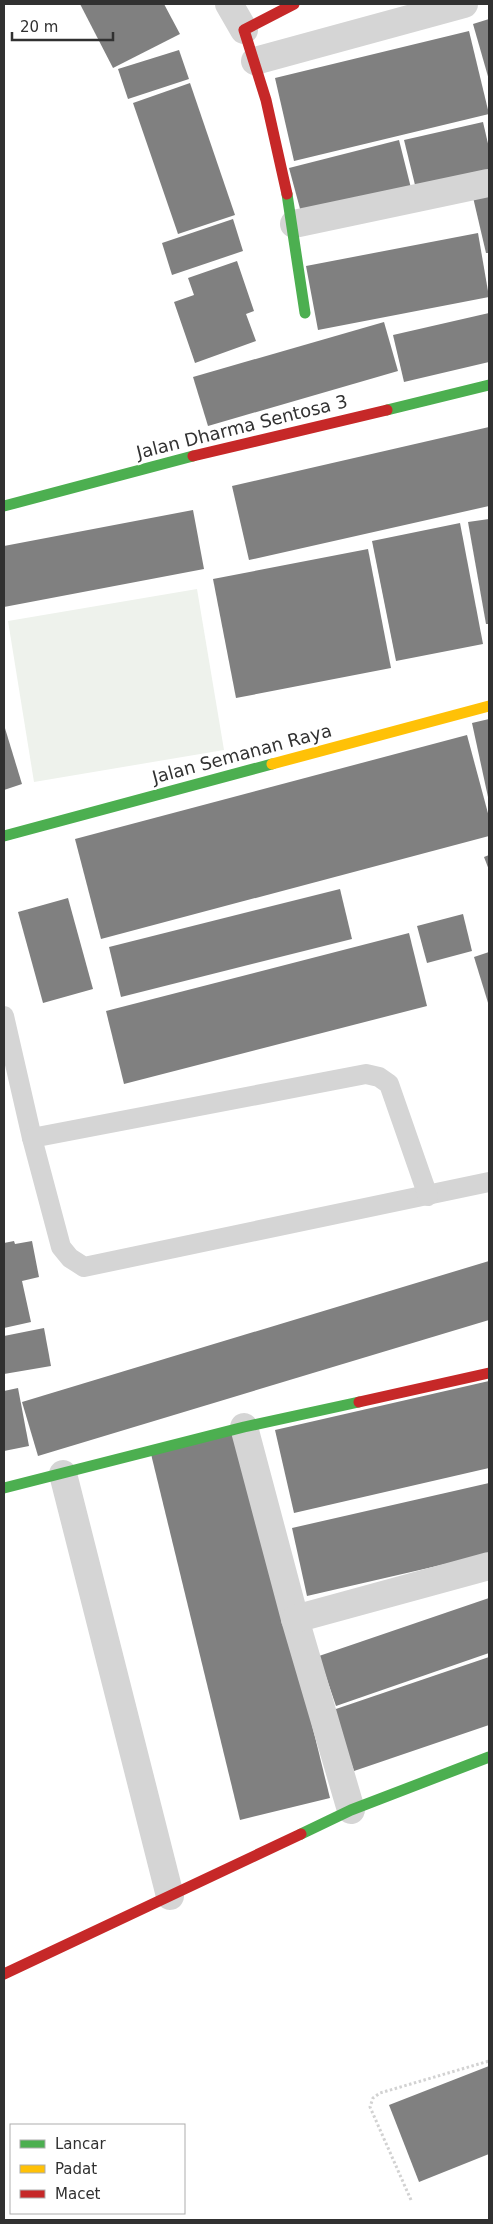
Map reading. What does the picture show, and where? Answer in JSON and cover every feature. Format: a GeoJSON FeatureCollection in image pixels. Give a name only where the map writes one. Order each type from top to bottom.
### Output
{"type":"FeatureCollection","features":[{"type":"Feature","properties":{"kind":"street"},"geometry":{"type":"LineString","coordinates":[[229,4],[244,30],[266,95],[294,224],[305,314]]}},
{"type":"Feature","properties":{"kind":"street"},"geometry":{"type":"LineString","coordinates":[[244,30],[294,4]]}},
{"type":"Feature","properties":{"kind":"street"},"geometry":{"type":"LineString","coordinates":[[255,61],[464,4]]}},
{"type":"Feature","properties":{"kind":"street"},"geometry":{"type":"LineString","coordinates":[[294,224],[488,182]]}},
{"type":"Feature","properties":{"kind":"street","name":"Jalan Dharma Sentosa 3"},"geometry":{"type":"LineString","coordinates":[[4,506],[202,454],[489,385]]}},
{"type":"Feature","properties":{"kind":"street","name":"Jalan Semanan Raya"},"geometry":{"type":"LineString","coordinates":[[4,836],[489,706]]}},
{"type":"Feature","properties":{"kind":"street"},"geometry":{"type":"LineString","coordinates":[[4,1488],[244,1426],[489,1373]]}},
{"type":"Feature","properties":{"kind":"street"},"geometry":{"type":"LineString","coordinates":[[244,1426],[295,1619],[351,1810]]}},
{"type":"Feature","properties":{"kind":"street"},"geometry":{"type":"LineString","coordinates":[[63,1474],[170,1896]]}},
{"type":"Feature","properties":{"kind":"street"},"geometry":{"type":"LineString","coordinates":[[295,1619],[489,1566]]}},
{"type":"Feature","properties":{"kind":"street"},"geometry":{"type":"LineString","coordinates":[[4,1974],[351,1810],[489,1757]]}},
{"type":"Feature","properties":{"kind":"lane"},"geometry":{"type":"LineString","coordinates":[[4,1016],[32,1138],[61,1247],[70,1258],[84,1266],[489,1182]]}},
{"type":"Feature","properties":{"kind":"lane"},"geometry":{"type":"LineString","coordinates":[[32,1138],[366,1074],[379,1077],[389,1084],[428,1196]]}},
{"type":"Feature","properties":{"kind":"path"},"geometry":{"type":"LineString","coordinates":[[410,2200],[370,2107],[373,2098],[380,2093],[489,2060]]}},
{"type":"Feature","properties":{"kind":"shaded area"},"geometry":{"type":"Polygon","coordinates":[[[197,589],[224,750],[34,782],[8,621],[197,589]]]}},
{"type":"Feature","properties":{"kind":"building"},"geometry":{"type":"Polygon","coordinates":[[[80,4],[164,4],[180,34],[113,68],[80,4]]]}},
{"type":"Feature","properties":{"kind":"building"},"geometry":{"type":"Polygon","coordinates":[[[489,19],[489,80],[473,24],[489,19]]]}},
{"type":"Feature","properties":{"kind":"building"},"geometry":{"type":"Polygon","coordinates":[[[469,31],[489,114],[294,161],[275,78],[469,31]]]}},
{"type":"Feature","properties":{"kind":"building"},"geometry":{"type":"Polygon","coordinates":[[[179,50],[189,79],[128,99],[118,69],[179,50]]]}},
{"type":"Feature","properties":{"kind":"building"},"geometry":{"type":"Polygon","coordinates":[[[190,83],[235,215],[178,234],[133,103],[190,83]]]}},
{"type":"Feature","properties":{"kind":"building"},"geometry":{"type":"Polygon","coordinates":[[[483,122],[489,148],[489,171],[416,189],[404,140],[483,122]]]}},
{"type":"Feature","properties":{"kind":"building"},"geometry":{"type":"Polygon","coordinates":[[[399,140],[411,188],[302,216],[289,168],[399,140]]]}},
{"type":"Feature","properties":{"kind":"building"},"geometry":{"type":"Polygon","coordinates":[[[489,189],[489,253],[486,253],[472,193],[489,189]]]}},
{"type":"Feature","properties":{"kind":"building"},"geometry":{"type":"Polygon","coordinates":[[[233,219],[243,251],[172,275],[162,243],[233,219]]]}},
{"type":"Feature","properties":{"kind":"building"},"geometry":{"type":"Polygon","coordinates":[[[478,233],[489,297],[318,330],[306,266],[478,233]]]}},
{"type":"Feature","properties":{"kind":"building"},"geometry":{"type":"Polygon","coordinates":[[[237,261],[254,311],[246,314],[256,341],[195,363],[174,302],[194,295],[188,278],[237,261]]]}},
{"type":"Feature","properties":{"kind":"building"},"geometry":{"type":"Polygon","coordinates":[[[489,313],[489,362],[404,382],[393,335],[489,313]]]}},
{"type":"Feature","properties":{"kind":"building"},"geometry":{"type":"Polygon","coordinates":[[[384,322],[398,371],[208,426],[193,377],[384,322]]]}},
{"type":"Feature","properties":{"kind":"building"},"geometry":{"type":"Polygon","coordinates":[[[489,427],[489,506],[249,560],[232,486],[489,427]]]}},
{"type":"Feature","properties":{"kind":"building"},"geometry":{"type":"Polygon","coordinates":[[[193,510],[204,569],[4,607],[4,546],[193,510]]]}},
{"type":"Feature","properties":{"kind":"building"},"geometry":{"type":"Polygon","coordinates":[[[489,519],[489,624],[486,624],[468,522],[489,519]]]}},
{"type":"Feature","properties":{"kind":"building"},"geometry":{"type":"Polygon","coordinates":[[[460,523],[483,644],[396,661],[372,541],[460,523]]]}},
{"type":"Feature","properties":{"kind":"building"},"geometry":{"type":"Polygon","coordinates":[[[368,549],[391,668],[236,698],[213,579],[368,549]]]}},
{"type":"Feature","properties":{"kind":"building"},"geometry":{"type":"Polygon","coordinates":[[[489,719],[489,797],[488,797],[472,723],[489,719]]]}},
{"type":"Feature","properties":{"kind":"building"},"geometry":{"type":"Polygon","coordinates":[[[4,725],[22,784],[4,790],[4,725]]]}},
{"type":"Feature","properties":{"kind":"building"},"geometry":{"type":"Polygon","coordinates":[[[467,735],[489,817],[489,836],[101,939],[75,839],[467,735]]]}},
{"type":"Feature","properties":{"kind":"building"},"geometry":{"type":"Polygon","coordinates":[[[489,855],[489,870],[484,857],[489,855]]]}},
{"type":"Feature","properties":{"kind":"building"},"geometry":{"type":"Polygon","coordinates":[[[340,889],[352,939],[121,997],[109,947],[340,889]]]}},
{"type":"Feature","properties":{"kind":"building"},"geometry":{"type":"Polygon","coordinates":[[[68,898],[93,989],[43,1003],[18,912],[68,898]]]}},
{"type":"Feature","properties":{"kind":"building"},"geometry":{"type":"Polygon","coordinates":[[[463,914],[472,951],[427,963],[417,926],[463,914]]]}},
{"type":"Feature","properties":{"kind":"building"},"geometry":{"type":"Polygon","coordinates":[[[409,933],[427,1006],[124,1084],[106,1011],[409,933]]]}},
{"type":"Feature","properties":{"kind":"building"},"geometry":{"type":"Polygon","coordinates":[[[489,952],[489,1006],[474,957],[489,952]]]}},
{"type":"Feature","properties":{"kind":"building"},"geometry":{"type":"Polygon","coordinates":[[[14,1241],[15,1244],[32,1241],[39,1277],[22,1281],[31,1322],[4,1328],[4,1243],[14,1241]]]}},
{"type":"Feature","properties":{"kind":"building"},"geometry":{"type":"Polygon","coordinates":[[[489,1261],[489,1320],[38,1456],[22,1402],[489,1261]]]}},
{"type":"Feature","properties":{"kind":"building"},"geometry":{"type":"Polygon","coordinates":[[[44,1328],[51,1366],[4,1374],[4,1336],[44,1328]]]}},
{"type":"Feature","properties":{"kind":"building"},"geometry":{"type":"Polygon","coordinates":[[[489,1381],[489,1468],[294,1513],[275,1430],[489,1381]]]}},
{"type":"Feature","properties":{"kind":"building"},"geometry":{"type":"Polygon","coordinates":[[[18,1388],[29,1446],[4,1451],[4,1391],[18,1388]]]}},
{"type":"Feature","properties":{"kind":"building"},"geometry":{"type":"Polygon","coordinates":[[[240,1432],[330,1798],[240,1820],[151,1454],[240,1432]]]}},
{"type":"Feature","properties":{"kind":"building"},"geometry":{"type":"Polygon","coordinates":[[[489,1483],[489,1554],[307,1596],[292,1528],[489,1483]]]}},
{"type":"Feature","properties":{"kind":"building"},"geometry":{"type":"Polygon","coordinates":[[[489,1598],[489,1653],[336,1706],[319,1656],[489,1598]]]}},
{"type":"Feature","properties":{"kind":"building"},"geometry":{"type":"Polygon","coordinates":[[[489,1657],[489,1725],[354,1771],[333,1710],[489,1657]]]}},
{"type":"Feature","properties":{"kind":"building"},"geometry":{"type":"Polygon","coordinates":[[[489,2066],[489,2154],[419,2182],[389,2105],[489,2066]]]}},
{"type":"Feature","properties":{"kind":"traffic: fast"},"geometry":{"type":"LineString","coordinates":[[287,194],[305,313]]}},
{"type":"Feature","properties":{"kind":"traffic: fast"},"geometry":{"type":"LineString","coordinates":[[387,410],[489,385]]}},
{"type":"Feature","properties":{"kind":"traffic: fast"},"geometry":{"type":"LineString","coordinates":[[4,506],[193,456]]}},
{"type":"Feature","properties":{"kind":"traffic: fast"},"geometry":{"type":"LineString","coordinates":[[4,836],[272,764]]}},
{"type":"Feature","properties":{"kind":"traffic: fast"},"geometry":{"type":"LineString","coordinates":[[4,1488],[244,1427],[359,1402]]}},
{"type":"Feature","properties":{"kind":"traffic: fast"},"geometry":{"type":"LineString","coordinates":[[301,1834],[351,1810],[489,1757]]}},
{"type":"Feature","properties":{"kind":"traffic: slow"},"geometry":{"type":"LineString","coordinates":[[272,764],[489,706]]}},
{"type":"Feature","properties":{"kind":"traffic: jam"},"geometry":{"type":"LineString","coordinates":[[287,194],[266,100],[244,30],[294,4]]}},
{"type":"Feature","properties":{"kind":"traffic: jam"},"geometry":{"type":"LineString","coordinates":[[193,456],[387,410]]}},
{"type":"Feature","properties":{"kind":"traffic: jam"},"geometry":{"type":"LineString","coordinates":[[359,1402],[489,1373]]}},
{"type":"Feature","properties":{"kind":"traffic: jam"},"geometry":{"type":"LineString","coordinates":[[4,1974],[301,1834]]}}]}
